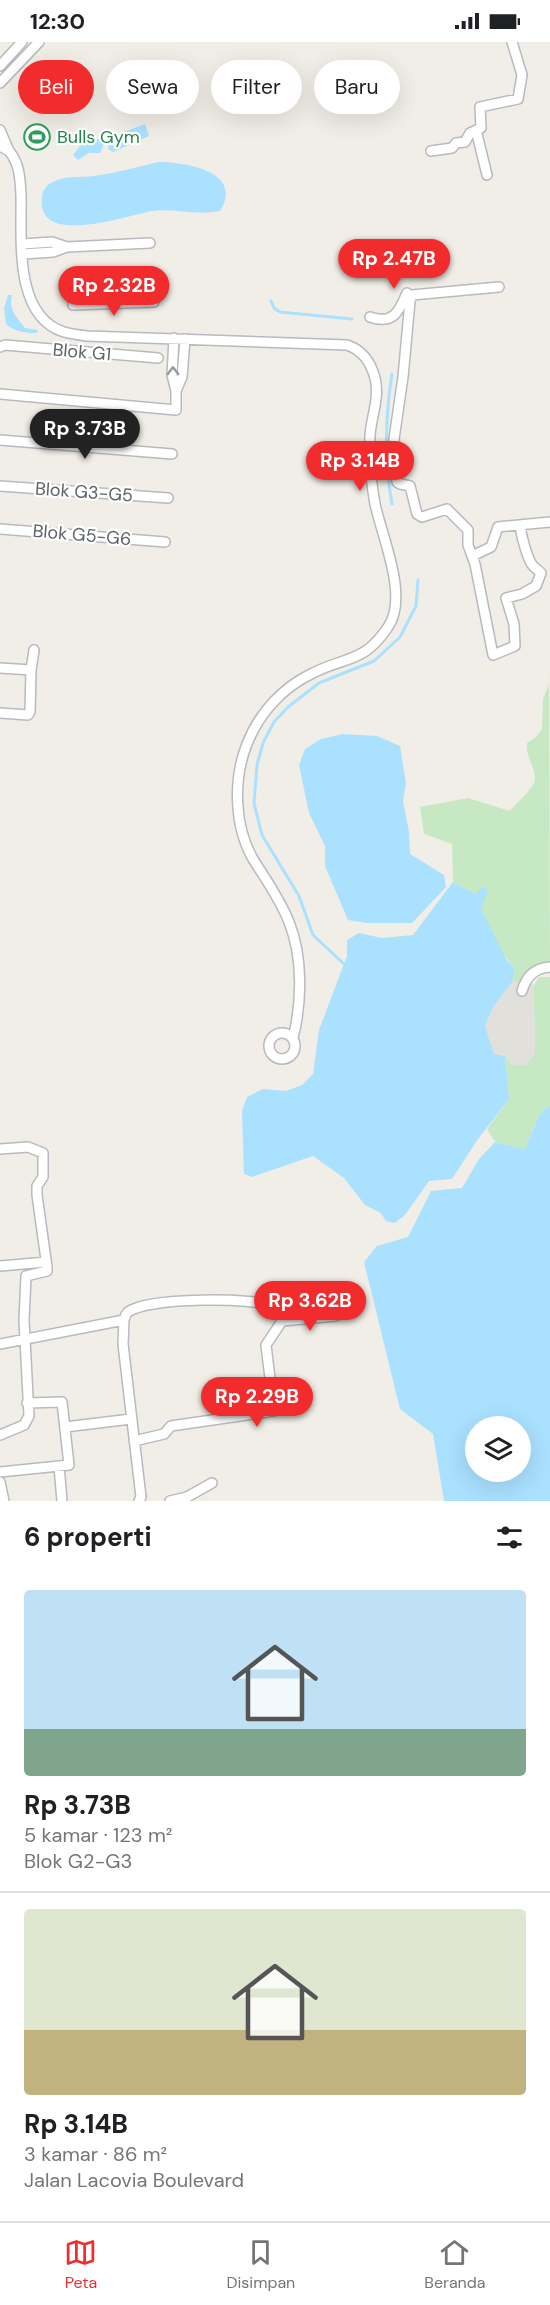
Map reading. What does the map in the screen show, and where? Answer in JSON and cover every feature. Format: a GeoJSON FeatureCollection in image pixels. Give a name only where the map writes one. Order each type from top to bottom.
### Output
{"type":"FeatureCollection","features":[{"type":"Feature","properties":{"kind":"street"},"geometry":{"type":"LineString","coordinates":[[0,66],[22,42]]}},
{"type":"Feature","properties":{"kind":"street"},"geometry":{"type":"LineString","coordinates":[[0,83],[39,42]]}},
{"type":"Feature","properties":{"kind":"street"},"geometry":{"type":"LineString","coordinates":[[431,151],[452,148],[456,143],[465,142],[470,133],[481,128],[480,107],[518,99],[522,75],[512,42]]}},
{"type":"Feature","properties":{"kind":"street"},"geometry":{"type":"LineString","coordinates":[[0,130],[19,171],[23,280],[30,300],[44,320],[62,332],[87,336],[347,345],[358,349],[369,362],[375,378],[377,395],[370,435],[370,463],[375,503],[395,582],[396,607],[390,624],[378,642],[363,655],[314,672],[292,683],[274,701],[258,721],[246,746],[240,774],[238,801],[242,831],[252,857],[277,894],[290,924],[297,953],[299,983],[297,1024],[293,1038]]}},
{"type":"Feature","properties":{"kind":"street"},"geometry":{"type":"LineString","coordinates":[[476,130],[487,175]]}},
{"type":"Feature","properties":{"kind":"street"},"geometry":{"type":"LineString","coordinates":[[0,146],[9,151]]}},
{"type":"Feature","properties":{"kind":"street"},"geometry":{"type":"LineString","coordinates":[[23,249],[52,242],[67,247],[150,243]]}},
{"type":"Feature","properties":{"kind":"street"},"geometry":{"type":"LineString","coordinates":[[370,317],[380,321],[392,318],[400,310],[408,293],[412,295],[500,286]]}},
{"type":"Feature","properties":{"kind":"street"},"geometry":{"type":"LineString","coordinates":[[412,295],[404,376],[394,439],[397,482],[411,486],[420,517],[448,510],[468,531],[468,545],[493,656],[514,646],[514,624],[506,598],[522,594],[536,586],[541,573],[531,565],[526,544],[521,537],[520,525]]}},
{"type":"Feature","properties":{"kind":"street"},"geometry":{"type":"LineString","coordinates":[[73,304],[154,302]]}},
{"type":"Feature","properties":{"kind":"street"},"geometry":{"type":"LineString","coordinates":[[0,394],[176,410],[176,391],[172,375],[174,338]]}},
{"type":"Feature","properties":{"kind":"street"},"geometry":{"type":"LineString","coordinates":[[176,391],[182,377],[185,339]]}},
{"type":"Feature","properties":{"kind":"street","name":"Blok G1"},"geometry":{"type":"LineString","coordinates":[[3,346],[158,358]]}},
{"type":"Feature","properties":{"kind":"street"},"geometry":{"type":"LineString","coordinates":[[0,440],[172,454]]}},
{"type":"Feature","properties":{"kind":"street","name":"Blok G3-G5"},"geometry":{"type":"LineString","coordinates":[[0,486],[168,498]]}},
{"type":"Feature","properties":{"kind":"street"},"geometry":{"type":"LineString","coordinates":[[472,556],[491,546],[498,527],[550,522]]}},
{"type":"Feature","properties":{"kind":"street","name":"Blok G5-G6"},"geometry":{"type":"LineString","coordinates":[[0,529],[165,542]]}},
{"type":"Feature","properties":{"kind":"street"},"geometry":{"type":"LineString","coordinates":[[0,713],[28,715],[30,712],[34,650]]}},
{"type":"Feature","properties":{"kind":"street"},"geometry":{"type":"LineString","coordinates":[[0,668],[31,670]]}},
{"type":"Feature","properties":{"kind":"street"},"geometry":{"type":"LineString","coordinates":[[522,991],[525,981],[533,972],[550,967]]}},
{"type":"Feature","properties":{"kind":"street"},"geometry":{"type":"LineString","coordinates":[[0,1149],[28,1147],[43,1153],[44,1177],[37,1186],[37,1195],[47,1271],[26,1276],[24,1280],[28,1416],[24,1425],[0,1435]]}},
{"type":"Feature","properties":{"kind":"street"},"geometry":{"type":"LineString","coordinates":[[0,1266],[46,1262]]}},
{"type":"Feature","properties":{"kind":"street"},"geometry":{"type":"LineString","coordinates":[[134,1441],[164,1434],[171,1426],[274,1411],[266,1345],[282,1321],[278,1307],[194,1299],[132,1310],[127,1313],[124,1320],[123,1344],[131,1419],[141,1497],[139,1501]]}},
{"type":"Feature","properties":{"kind":"street"},"geometry":{"type":"LineString","coordinates":[[282,1321],[336,1316]]}},
{"type":"Feature","properties":{"kind":"street"},"geometry":{"type":"LineString","coordinates":[[0,1344],[124,1320]]}},
{"type":"Feature","properties":{"kind":"street"},"geometry":{"type":"LineString","coordinates":[[0,1472],[69,1465],[62,1402],[27,1403]]}},
{"type":"Feature","properties":{"kind":"street"},"geometry":{"type":"LineString","coordinates":[[65,1427],[131,1419]]}},
{"type":"Feature","properties":{"kind":"street"},"geometry":{"type":"LineString","coordinates":[[58,1466],[62,1501]]}},
{"type":"Feature","properties":{"kind":"street"},"geometry":{"type":"LineString","coordinates":[[0,1482],[4,1501]]}},
{"type":"Feature","properties":{"kind":"street"},"geometry":{"type":"LineString","coordinates":[[170,1501],[188,1497],[212,1483]]}},
{"type":"Feature","properties":{"kind":"shaded area"},"geometry":{"type":"Polygon","coordinates":[[[528,981],[534,985],[535,1055],[525,1065],[513,1065],[505,1056],[494,1054],[485,1026],[493,1007],[512,982],[528,981]]]}},
{"type":"Feature","properties":{"kind":"green space"},"geometry":{"type":"Polygon","coordinates":[[[549,662],[550,963],[536,966],[519,982],[512,982],[515,968],[492,933],[476,894],[453,882],[452,844],[424,834],[420,807],[468,798],[510,811],[526,794],[535,780],[527,743],[542,729],[543,699],[549,684],[549,662]]]}},
{"type":"Feature","properties":{"kind":"green space"},"geometry":{"type":"Polygon","coordinates":[[[539,977],[550,977],[550,1106],[540,1113],[525,1149],[495,1142],[487,1129],[509,1099],[505,1056],[513,1065],[525,1065],[535,1055],[534,985],[539,977]]]}},
{"type":"Feature","properties":{"kind":"water"},"geometry":{"type":"Polygon","coordinates":[[[145,124],[149,136],[113,152],[108,149],[109,143],[115,142],[113,136],[145,124]]]}},
{"type":"Feature","properties":{"kind":"water"},"geometry":{"type":"Polygon","coordinates":[[[86,138],[92,141],[100,138],[105,142],[100,153],[89,153],[78,160],[73,155],[86,138]]]}},
{"type":"Feature","properties":{"kind":"water"},"geometry":{"type":"Polygon","coordinates":[[[158,162],[196,167],[218,178],[225,186],[226,197],[220,211],[203,213],[152,211],[86,225],[53,222],[44,213],[43,191],[56,180],[103,175],[158,162]]]}},
{"type":"Feature","properties":{"kind":"water"},"geometry":{"type":"Polygon","coordinates":[[[8,295],[12,295],[12,309],[25,328],[38,330],[37,333],[21,332],[6,324],[4,308],[8,295]]]}},
{"type":"Feature","properties":{"kind":"water"},"geometry":{"type":"Polygon","coordinates":[[[343,734],[377,736],[400,746],[406,783],[403,801],[409,832],[410,854],[444,875],[446,887],[412,923],[367,923],[348,920],[325,866],[325,846],[309,813],[299,765],[305,749],[321,739],[343,734]]]}},
{"type":"Feature","properties":{"kind":"water"},"geometry":{"type":"Polygon","coordinates":[[[453,882],[476,894],[484,886],[488,891],[481,909],[507,960],[515,968],[512,982],[493,1007],[485,1026],[494,1054],[505,1056],[509,1099],[478,1139],[452,1179],[429,1181],[405,1215],[395,1223],[386,1221],[381,1213],[365,1205],[344,1178],[313,1156],[252,1177],[244,1174],[242,1111],[247,1097],[263,1089],[286,1091],[302,1085],[313,1074],[319,1030],[347,956],[347,940],[359,933],[382,938],[413,935],[453,882]]]}},
{"type":"Feature","properties":{"kind":"water"},"geometry":{"type":"Polygon","coordinates":[[[550,1106],[550,1501],[444,1501],[433,1434],[400,1409],[364,1262],[377,1246],[408,1237],[431,1191],[462,1188],[479,1159],[495,1142],[525,1149],[540,1113],[550,1106]]]}},
{"type":"Feature","properties":{"kind":"waterway"},"geometry":{"type":"LineString","coordinates":[[271,301],[274,308],[280,312],[352,319]]}},
{"type":"Feature","properties":{"kind":"waterway"},"geometry":{"type":"LineString","coordinates":[[392,374],[386,439],[392,504]]}},
{"type":"Feature","properties":{"kind":"waterway"},"geometry":{"type":"LineString","coordinates":[[344,964],[313,935],[299,896],[262,835],[254,803],[257,765],[263,743],[274,722],[288,707],[319,683],[374,661],[400,637],[416,606],[418,580]]}},
{"type":"Feature","properties":{"kind":"place","name":"Bulls Gym"},"geometry":{"type":"Point","coordinates":[37,137]}}]}
